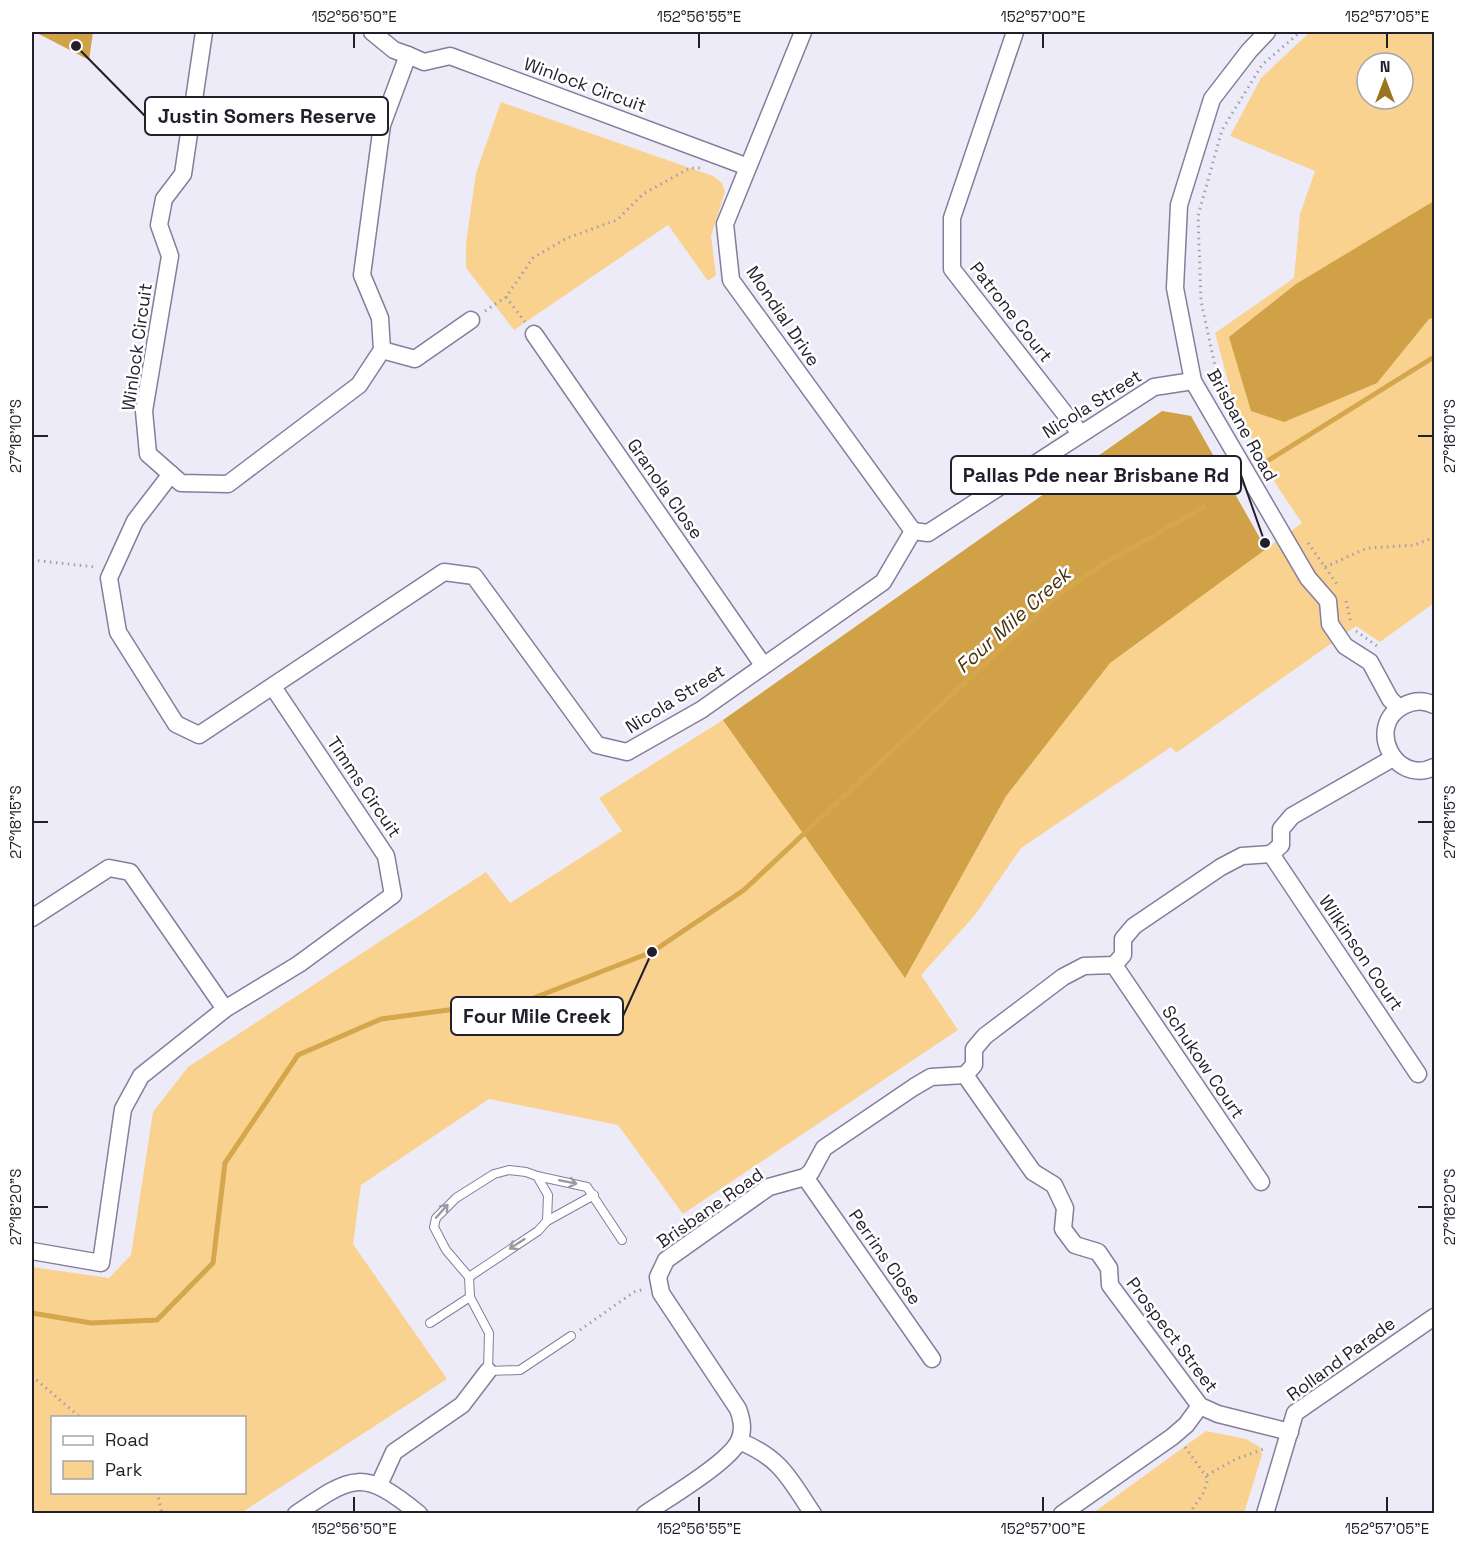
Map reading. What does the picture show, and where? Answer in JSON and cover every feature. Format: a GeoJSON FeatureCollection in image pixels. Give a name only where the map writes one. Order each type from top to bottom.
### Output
{"type":"FeatureCollection","features":[{"type":"Feature","properties":{"kind":"street","name":"Winlock Circuit"},"geometry":{"type":"LineString","coordinates":[[204,32],[183,174],[164,199],[159,225],[170,256],[144,411],[148,454],[181,483],[228,484],[359,386],[382,350]]}},
{"type":"Feature","properties":{"kind":"street","name":"Winlock Circuit"},"geometry":{"type":"LineString","coordinates":[[372,32],[394,50],[424,62],[450,56],[748,167]]}},
{"type":"Feature","properties":{"kind":"street","name":"Mondial Drive"},"geometry":{"type":"LineString","coordinates":[[803,32],[725,224],[730,280],[914,531]]}},
{"type":"Feature","properties":{"kind":"street","name":"Patrone Court"},"geometry":{"type":"LineString","coordinates":[[1015,32],[952,218],[952,269],[1080,433]]}},
{"type":"Feature","properties":{"kind":"street","name":"Brisbane Road"},"geometry":{"type":"LineString","coordinates":[[1267,32],[1249,51],[1212,99],[1179,205],[1176,288],[1193,381],[1217,410],[1308,578],[1328,601],[1330,624],[1345,645],[1370,662],[1390,699],[1399,708]]}},
{"type":"Feature","properties":{"kind":"street"},"geometry":{"type":"LineString","coordinates":[[408,55],[382,125],[362,275],[380,318],[382,350],[415,359],[471,320]]}},
{"type":"Feature","properties":{"kind":"street","name":"Granola Close"},"geometry":{"type":"LineString","coordinates":[[534,334],[763,665]]}},
{"type":"Feature","properties":{"kind":"street","name":"Nicola Street"},"geometry":{"type":"LineString","coordinates":[[113,569],[109,578],[117,632],[176,724],[199,735],[444,572],[474,576],[597,745],[627,752],[701,710],[883,582],[914,531],[928,533],[1154,387],[1193,381]]}},
{"type":"Feature","properties":{"kind":"street"},"geometry":{"type":"LineString","coordinates":[[113,569],[135,521],[171,474]]}},
{"type":"Feature","properties":{"kind":"street","name":"Timms Circuit"},"geometry":{"type":"LineString","coordinates":[[32,1251],[101,1263],[123,1109],[141,1076],[225,1009],[299,964],[393,895],[387,856],[273,687]]}},
{"type":"Feature","properties":{"kind":"street"},"geometry":{"type":"LineString","coordinates":[[1434,705],[1420,701],[1399,708],[1386,726],[1387,748],[1393,758],[1410,769],[1420,771],[1434,767]]}},
{"type":"Feature","properties":{"kind":"street"},"geometry":{"type":"LineString","coordinates":[[805,1178],[825,1148],[914,1087],[931,1077],[965,1074],[974,1065],[974,1049],[985,1036],[1063,977],[1084,966],[1114,965],[1123,956],[1123,939],[1134,926],[1231,861],[1242,856],[1271,854],[1281,845],[1281,829],[1292,816],[1393,758]]}},
{"type":"Feature","properties":{"kind":"street","name":"Wilkinson Court"},"geometry":{"type":"LineString","coordinates":[[1271,854],[1418,1074]]}},
{"type":"Feature","properties":{"kind":"street"},"geometry":{"type":"LineString","coordinates":[[32,918],[109,868],[130,873],[225,1009]]}},
{"type":"Feature","properties":{"kind":"street","name":"Schukow Court"},"geometry":{"type":"LineString","coordinates":[[1114,965],[1260,1182]]}},
{"type":"Feature","properties":{"kind":"street","name":"Prospect Street"},"geometry":{"type":"LineString","coordinates":[[965,1074],[1033,1172],[1054,1185],[1065,1208],[1063,1228],[1075,1245],[1098,1252],[1109,1268],[1110,1285],[1200,1406],[1218,1414],[1290,1432]]}},
{"type":"Feature","properties":{"kind":"street","name":"Brisbane Road"},"geometry":{"type":"LineString","coordinates":[[739,1440],[742,1422],[738,1409],[665,1301],[658,1284],[658,1276],[663,1264],[671,1256],[769,1187],[805,1178]]}},
{"type":"Feature","properties":{"kind":"street","name":"Perrins Close"},"geometry":{"type":"LineString","coordinates":[[805,1178],[932,1359]]}},
{"type":"Feature","properties":{"kind":"street","name":"Rolland Parade"},"geometry":{"type":"LineString","coordinates":[[1265,1514],[1295,1413],[1434,1317]]}},
{"type":"Feature","properties":{"kind":"street"},"geometry":{"type":"LineString","coordinates":[[379,1485],[394,1452],[462,1405],[488,1371]]}},
{"type":"Feature","properties":{"kind":"street"},"geometry":{"type":"LineString","coordinates":[[1062,1514],[1172,1437],[1200,1406]]}},
{"type":"Feature","properties":{"kind":"street"},"geometry":{"type":"LineString","coordinates":[[645,1514],[726,1457],[739,1440],[763,1451],[778,1462],[813,1514]]}},
{"type":"Feature","properties":{"kind":"street"},"geometry":{"type":"LineString","coordinates":[[296,1514],[340,1486],[364,1482],[379,1485],[419,1514]]}},
{"type":"Feature","properties":{"kind":"lane"},"geometry":{"type":"LineString","coordinates":[[571,1336],[520,1370],[488,1371],[489,1333],[470,1297],[469,1276],[446,1250],[434,1227],[436,1218],[456,1198],[494,1174],[509,1170],[526,1172],[586,1187],[622,1240]]}},
{"type":"Feature","properties":{"kind":"lane"},"geometry":{"type":"LineString","coordinates":[[537,1176],[548,1196],[547,1221]]}},
{"type":"Feature","properties":{"kind":"lane"},"geometry":{"type":"LineString","coordinates":[[469,1276],[538,1231],[547,1221],[594,1196]]}},
{"type":"Feature","properties":{"kind":"lane"},"geometry":{"type":"LineString","coordinates":[[430,1323],[470,1297]]}},
{"type":"Feature","properties":{"kind":"path"},"geometry":{"type":"LineString","coordinates":[[1217,410],[1201,301],[1198,216],[1222,130],[1262,65],[1300,32]]}},
{"type":"Feature","properties":{"kind":"path"},"geometry":{"type":"LineString","coordinates":[[471,320],[506,297],[533,258],[567,238],[617,220],[643,194],[690,168],[702,168]]}},
{"type":"Feature","properties":{"kind":"path"},"geometry":{"type":"LineString","coordinates":[[506,297],[534,334]]}},
{"type":"Feature","properties":{"kind":"path"},"geometry":{"type":"LineString","coordinates":[[1308,578],[1367,548],[1415,545],[1434,537]]}},
{"type":"Feature","properties":{"kind":"path"},"geometry":{"type":"LineString","coordinates":[[1305,539],[1345,596],[1354,630],[1370,639],[1382,650]]}},
{"type":"Feature","properties":{"kind":"path"},"geometry":{"type":"LineString","coordinates":[[32,560],[113,569]]}},
{"type":"Feature","properties":{"kind":"path"},"geometry":{"type":"LineString","coordinates":[[571,1336],[634,1292],[650,1288]]}},
{"type":"Feature","properties":{"kind":"path"},"geometry":{"type":"LineString","coordinates":[[32,1376],[79,1416]]}},
{"type":"Feature","properties":{"kind":"path"},"geometry":{"type":"LineString","coordinates":[[1184,1446],[1208,1475]]}},
{"type":"Feature","properties":{"kind":"path"},"geometry":{"type":"LineString","coordinates":[[1189,1514],[1204,1492],[1208,1475],[1236,1459],[1264,1449]]}},
{"type":"Feature","properties":{"kind":"path"},"geometry":{"type":"LineString","coordinates":[[157,1494],[162,1514]]}},
{"type":"Feature","properties":{"kind":"green space"},"geometry":{"type":"Polygon","coordinates":[[[1310,32],[1434,32],[1434,603],[1380,642],[1356,626],[1176,753],[1171,747],[1021,848],[975,915],[921,975],[958,1030],[683,1214],[618,1125],[489,1099],[361,1185],[353,1244],[447,1379],[241,1513],[32,1514],[32,1267],[109,1278],[131,1255],[153,1112],[188,1067],[486,872],[510,903],[622,831],[599,798],[723,720],[1162,411],[1191,416],[1266,549],[1302,523],[1277,486],[1235,407],[1215,333],[1294,278],[1300,214],[1315,171],[1230,136],[1261,78],[1310,32]]]}},
{"type":"Feature","properties":{"kind":"green space"},"geometry":{"type":"Polygon","coordinates":[[[501,102],[713,176],[722,183],[725,192],[711,236],[716,275],[708,281],[668,225],[514,330],[466,268],[466,243],[476,173],[501,102]]]}},
{"type":"Feature","properties":{"kind":"green space"},"geometry":{"type":"Polygon","coordinates":[[[1206,1431],[1246,1439],[1260,1447],[1262,1455],[1244,1513],[1093,1513],[1206,1431]]]}},
{"type":"Feature","properties":{"kind":"shaded area"},"geometry":{"type":"Polygon","coordinates":[[[35,32],[93,32],[89,60],[35,32]]]}},
{"type":"Feature","properties":{"kind":"shaded area"},"geometry":{"type":"Polygon","coordinates":[[[1434,201],[1434,318],[1429,319],[1377,383],[1284,422],[1251,411],[1229,337],[1296,284],[1434,201]]]}},
{"type":"Feature","properties":{"kind":"shaded area"},"geometry":{"type":"Polygon","coordinates":[[[1162,411],[1191,416],[1266,549],[1110,663],[1006,796],[905,978],[723,720],[1162,411]]]}},
{"type":"Feature","properties":{"kind":"waterway","name":"Four Mile Creek"},"geometry":{"type":"LineString","coordinates":[[1269,460],[1434,357]]}},
{"type":"Feature","properties":{"kind":"waterway","name":"Four Mile Creek"},"geometry":{"type":"LineString","coordinates":[[32,1313],[91,1323],[157,1320],[213,1263],[225,1163],[298,1055],[381,1019],[531,999],[652,952],[744,890],[1057,596],[1098,567],[1204,507]]}},
{"type":"Feature","properties":{"kind":"place","name":"Justin Somers Reserve"},"geometry":{"type":"Point","coordinates":[76,46]}},
{"type":"Feature","properties":{"kind":"place","name":"Pallas Pde near Brisbane Rd"},"geometry":{"type":"Point","coordinates":[1265,543]}},
{"type":"Feature","properties":{"kind":"place","name":"Four Mile Creek"},"geometry":{"type":"Point","coordinates":[652,952]}}]}
